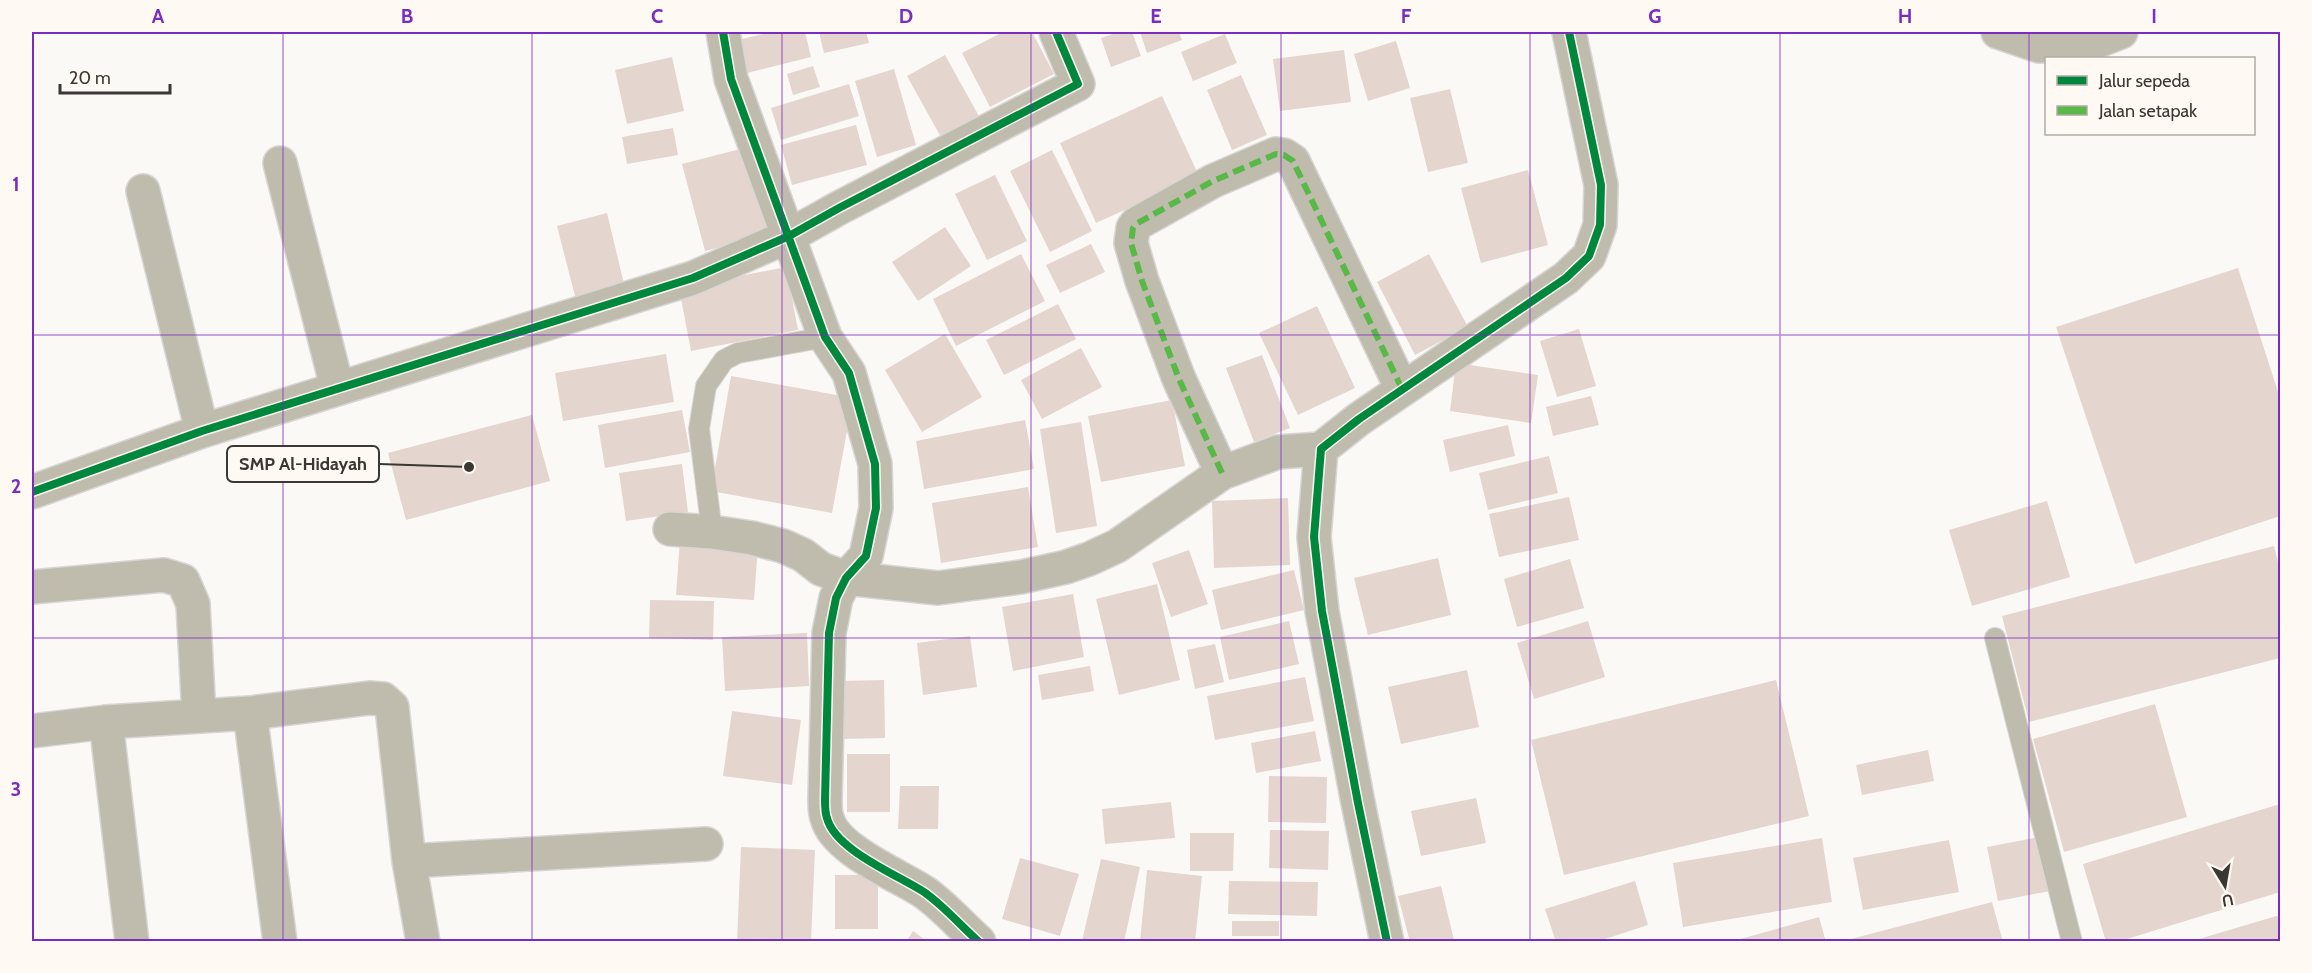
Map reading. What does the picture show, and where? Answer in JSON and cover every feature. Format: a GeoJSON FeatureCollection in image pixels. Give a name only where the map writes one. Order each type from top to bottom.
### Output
{"type":"FeatureCollection","features":[{"type":"Feature","properties":{"kind":"street"},"geometry":{"type":"LineString","coordinates":[[723,32],[731,79],[825,337],[849,373],[875,464],[876,508],[866,556],[846,578],[836,598],[829,633],[825,800],[827,819],[835,835],[868,860],[924,892],[948,911],[979,942]]}},
{"type":"Feature","properties":{"kind":"street"},"geometry":{"type":"LineString","coordinates":[[32,492],[202,431],[337,387],[693,278],[789,236],[858,197],[1078,84],[1056,32]]}},
{"type":"Feature","properties":{"kind":"street"},"geometry":{"type":"LineString","coordinates":[[670,530],[712,532],[752,538],[783,546],[803,555],[821,569],[846,578],[938,588],[1021,577],[1066,567],[1117,546],[1222,473],[1278,452],[1321,449],[1344,430],[1566,278],[1589,256],[1600,225],[1601,185],[1569,32]]}},
{"type":"Feature","properties":{"kind":"street"},"geometry":{"type":"LineString","coordinates":[[1998,32],[2038,46],[2090,44],[2121,32]]}},
{"type":"Feature","properties":{"kind":"street"},"geometry":{"type":"LineString","coordinates":[[1222,473],[1179,379],[1142,280],[1131,243],[1133,228],[1136,224],[1213,181],[1276,154],[1293,160],[1402,390]]}},
{"type":"Feature","properties":{"kind":"street"},"geometry":{"type":"LineString","coordinates":[[280,163],[337,387]]}},
{"type":"Feature","properties":{"kind":"street"},"geometry":{"type":"LineString","coordinates":[[143,191],[202,431]]}},
{"type":"Feature","properties":{"kind":"street"},"geometry":{"type":"LineString","coordinates":[[1321,449],[1314,537],[1322,611],[1387,942]]}},
{"type":"Feature","properties":{"kind":"street"},"geometry":{"type":"LineString","coordinates":[[32,587],[164,575],[183,581],[193,604],[200,716]]}},
{"type":"Feature","properties":{"kind":"street"},"geometry":{"type":"LineString","coordinates":[[32,731],[106,722],[250,713],[369,698],[383,699],[392,707],[420,941]]}},
{"type":"Feature","properties":{"kind":"street"},"geometry":{"type":"LineString","coordinates":[[250,713],[280,942]]}},
{"type":"Feature","properties":{"kind":"street"},"geometry":{"type":"LineString","coordinates":[[106,722],[132,942]]}},
{"type":"Feature","properties":{"kind":"street"},"geometry":{"type":"LineString","coordinates":[[409,861],[706,844]]}},
{"type":"Feature","properties":{"kind":"lane"},"geometry":{"type":"LineString","coordinates":[[712,532],[699,429],[706,386],[724,360],[738,353],[825,337]]}},
{"type":"Feature","properties":{"kind":"lane"},"geometry":{"type":"LineString","coordinates":[[1995,638],[2072,942]]}},
{"type":"Feature","properties":{"kind":"building"},"geometry":{"type":"Polygon","coordinates":[[[771,32],[805,32],[811,57],[747,73],[738,40],[771,32]]]}},
{"type":"Feature","properties":{"kind":"building"},"geometry":{"type":"Polygon","coordinates":[[[819,32],[866,32],[869,43],[824,53],[819,32]]]}},
{"type":"Feature","properties":{"kind":"building"},"geometry":{"type":"Polygon","coordinates":[[[1003,32],[1032,32],[1054,74],[990,107],[962,53],[1003,32]]]}},
{"type":"Feature","properties":{"kind":"building"},"geometry":{"type":"Polygon","coordinates":[[[1119,32],[1132,32],[1141,56],[1111,67],[1101,38],[1119,32]]]}},
{"type":"Feature","properties":{"kind":"building"},"geometry":{"type":"Polygon","coordinates":[[[1140,32],[1179,32],[1182,40],[1147,53],[1140,32]]]}},
{"type":"Feature","properties":{"kind":"building"},"geometry":{"type":"Polygon","coordinates":[[[1225,34],[1237,63],[1193,81],[1181,52],[1225,34]]]}},
{"type":"Feature","properties":{"kind":"building"},"geometry":{"type":"Polygon","coordinates":[[[1396,41],[1410,88],[1368,101],[1354,54],[1396,41]]]}},
{"type":"Feature","properties":{"kind":"building"},"geometry":{"type":"Polygon","coordinates":[[[1344,50],[1351,102],[1280,111],[1273,59],[1344,50]]]}},
{"type":"Feature","properties":{"kind":"building"},"geometry":{"type":"Polygon","coordinates":[[[945,55],[980,118],[942,139],[907,76],[945,55]]]}},
{"type":"Feature","properties":{"kind":"building"},"geometry":{"type":"Polygon","coordinates":[[[672,57],[684,111],[627,124],[615,70],[672,57]]]}},
{"type":"Feature","properties":{"kind":"building"},"geometry":{"type":"Polygon","coordinates":[[[813,66],[820,87],[793,95],[787,74],[813,66]]]}},
{"type":"Feature","properties":{"kind":"building"},"geometry":{"type":"Polygon","coordinates":[[[894,69],[916,145],[877,157],[855,81],[894,69]]]}},
{"type":"Feature","properties":{"kind":"building"},"geometry":{"type":"Polygon","coordinates":[[[1241,75],[1267,135],[1232,150],[1207,90],[1241,75]]]}},
{"type":"Feature","properties":{"kind":"building"},"geometry":{"type":"Polygon","coordinates":[[[849,84],[859,116],[781,140],[771,108],[849,84]]]}},
{"type":"Feature","properties":{"kind":"building"},"geometry":{"type":"Polygon","coordinates":[[[1450,89],[1468,163],[1428,172],[1410,98],[1450,89]]]}},
{"type":"Feature","properties":{"kind":"building"},"geometry":{"type":"Polygon","coordinates":[[[1162,96],[1199,176],[1096,223],[1060,143],[1162,96]]]}},
{"type":"Feature","properties":{"kind":"building"},"geometry":{"type":"Polygon","coordinates":[[[856,125],[867,165],[792,185],[781,145],[856,125]]]}},
{"type":"Feature","properties":{"kind":"building"},"geometry":{"type":"Polygon","coordinates":[[[673,128],[678,155],[627,164],[622,137],[673,128]]]}},
{"type":"Feature","properties":{"kind":"building"},"geometry":{"type":"Polygon","coordinates":[[[748,147],[771,234],[705,251],[682,164],[748,147]]]}},
{"type":"Feature","properties":{"kind":"building"},"geometry":{"type":"Polygon","coordinates":[[[1052,150],[1092,231],[1050,252],[1010,171],[1052,150]]]}},
{"type":"Feature","properties":{"kind":"building"},"geometry":{"type":"Polygon","coordinates":[[[1528,170],[1548,245],[1481,263],[1461,188],[1528,170]]]}},
{"type":"Feature","properties":{"kind":"building"},"geometry":{"type":"Polygon","coordinates":[[[995,175],[1027,241],[987,260],[955,194],[995,175]]]}},
{"type":"Feature","properties":{"kind":"building"},"geometry":{"type":"Polygon","coordinates":[[[607,213],[625,288],[576,300],[557,226],[607,213]]]}},
{"type":"Feature","properties":{"kind":"building"},"geometry":{"type":"Polygon","coordinates":[[[945,227],[971,266],[918,301],[892,262],[945,227]]]}},
{"type":"Feature","properties":{"kind":"building"},"geometry":{"type":"Polygon","coordinates":[[[1091,244],[1105,272],[1060,293],[1046,265],[1091,244]]]}},
{"type":"Feature","properties":{"kind":"building"},"geometry":{"type":"Polygon","coordinates":[[[1021,254],[1045,301],[956,346],[933,299],[1021,254]]]}},
{"type":"Feature","properties":{"kind":"building"},"geometry":{"type":"Polygon","coordinates":[[[1429,254],[1468,327],[1415,355],[1377,282],[1429,254]]]}},
{"type":"Feature","properties":{"kind":"building"},"geometry":{"type":"Polygon","coordinates":[[[786,267],[798,330],[691,351],[679,288],[786,267]]]}},
{"type":"Feature","properties":{"kind":"building"},"geometry":{"type":"Polygon","coordinates":[[[2238,268],[2280,398],[2280,516],[2135,564],[2056,327],[2238,268]]]}},
{"type":"Feature","properties":{"kind":"building"},"geometry":{"type":"Polygon","coordinates":[[[1058,304],[1076,339],[1004,375],[986,340],[1058,304]]]}},
{"type":"Feature","properties":{"kind":"building"},"geometry":{"type":"Polygon","coordinates":[[[1317,306],[1355,388],[1298,415],[1259,333],[1317,306]]]}},
{"type":"Feature","properties":{"kind":"building"},"geometry":{"type":"Polygon","coordinates":[[[1579,329],[1596,386],[1557,397],[1540,341],[1579,329]]]}},
{"type":"Feature","properties":{"kind":"building"},"geometry":{"type":"Polygon","coordinates":[[[945,334],[982,397],[922,432],[885,370],[945,334]]]}},
{"type":"Feature","properties":{"kind":"building"},"geometry":{"type":"Polygon","coordinates":[[[1081,348],[1102,387],[1042,419],[1021,380],[1081,348]]]}},
{"type":"Feature","properties":{"kind":"building"},"geometry":{"type":"Polygon","coordinates":[[[666,354],[674,402],[563,421],[555,373],[666,354]]]}},
{"type":"Feature","properties":{"kind":"building"},"geometry":{"type":"Polygon","coordinates":[[[1262,355],[1290,428],[1254,442],[1226,368],[1262,355]]]}},
{"type":"Feature","properties":{"kind":"building"},"geometry":{"type":"Polygon","coordinates":[[[1456,363],[1538,375],[1531,423],[1450,411],[1456,363]]]}},
{"type":"Feature","properties":{"kind":"building"},"geometry":{"type":"Polygon","coordinates":[[[731,376],[853,398],[832,513],[711,491],[731,376]]]}},
{"type":"Feature","properties":{"kind":"building"},"geometry":{"type":"Polygon","coordinates":[[[1591,396],[1599,425],[1553,436],[1546,407],[1591,396]]]}},
{"type":"Feature","properties":{"kind":"building"},"geometry":{"type":"Polygon","coordinates":[[[1172,400],[1185,466],[1101,482],[1088,416],[1172,400]]]}},
{"type":"Feature","properties":{"kind":"building"},"geometry":{"type":"Polygon","coordinates":[[[682,410],[690,452],[605,468],[598,425],[682,410]]]}},
{"type":"Feature","properties":{"kind":"building"},"geometry":{"type":"Polygon","coordinates":[[[532,415],[550,481],[406,520],[388,453],[532,415]]]}},
{"type":"Feature","properties":{"kind":"building"},"geometry":{"type":"Polygon","coordinates":[[[1025,420],[1034,469],[924,489],[916,441],[1025,420]]]}},
{"type":"Feature","properties":{"kind":"building"},"geometry":{"type":"Polygon","coordinates":[[[1081,422],[1097,526],[1056,533],[1040,429],[1081,422]]]}},
{"type":"Feature","properties":{"kind":"building"},"geometry":{"type":"Polygon","coordinates":[[[1508,425],[1515,456],[1450,472],[1443,440],[1508,425]]]}},
{"type":"Feature","properties":{"kind":"building"},"geometry":{"type":"Polygon","coordinates":[[[1549,456],[1558,493],[1488,510],[1479,473],[1549,456]]]}},
{"type":"Feature","properties":{"kind":"building"},"geometry":{"type":"Polygon","coordinates":[[[682,464],[688,512],[626,521],[619,473],[682,464]]]}},
{"type":"Feature","properties":{"kind":"building"},"geometry":{"type":"Polygon","coordinates":[[[1028,487],[1038,547],[941,563],[932,503],[1028,487]]]}},
{"type":"Feature","properties":{"kind":"building"},"geometry":{"type":"Polygon","coordinates":[[[1569,497],[1579,540],[1499,557],[1489,514],[1569,497]]]}},
{"type":"Feature","properties":{"kind":"building"},"geometry":{"type":"Polygon","coordinates":[[[1288,498],[1290,565],[1214,568],[1212,501],[1288,498]]]}},
{"type":"Feature","properties":{"kind":"building"},"geometry":{"type":"Polygon","coordinates":[[[2047,501],[2070,577],[1972,606],[1949,530],[2047,501]]]}},
{"type":"Feature","properties":{"kind":"building"},"geometry":{"type":"Polygon","coordinates":[[[680,540],[758,546],[754,600],[676,595],[680,540]]]}},
{"type":"Feature","properties":{"kind":"building"},"geometry":{"type":"Polygon","coordinates":[[[2274,546],[2280,570],[2280,658],[2029,722],[2002,616],[2274,546]]]}},
{"type":"Feature","properties":{"kind":"building"},"geometry":{"type":"Polygon","coordinates":[[[1189,550],[1208,604],[1171,617],[1152,563],[1189,550]]]}},
{"type":"Feature","properties":{"kind":"building"},"geometry":{"type":"Polygon","coordinates":[[[1438,558],[1451,615],[1368,635],[1354,578],[1438,558]]]}},
{"type":"Feature","properties":{"kind":"building"},"geometry":{"type":"Polygon","coordinates":[[[1570,559],[1584,608],[1517,627],[1504,579],[1570,559]]]}},
{"type":"Feature","properties":{"kind":"building"},"geometry":{"type":"Polygon","coordinates":[[[1294,570],[1304,610],[1221,630],[1212,590],[1294,570]]]}},
{"type":"Feature","properties":{"kind":"building"},"geometry":{"type":"Polygon","coordinates":[[[1157,584],[1180,680],[1119,695],[1096,599],[1157,584]]]}},
{"type":"Feature","properties":{"kind":"building"},"geometry":{"type":"Polygon","coordinates":[[[1073,594],[1084,657],[1013,671],[1002,607],[1073,594]]]}},
{"type":"Feature","properties":{"kind":"building"},"geometry":{"type":"Polygon","coordinates":[[[650,600],[714,601],[713,640],[649,638],[650,600]]]}},
{"type":"Feature","properties":{"kind":"building"},"geometry":{"type":"Polygon","coordinates":[[[1289,621],[1299,664],[1229,680],[1220,637],[1289,621]]]}},
{"type":"Feature","properties":{"kind":"building"},"geometry":{"type":"Polygon","coordinates":[[[1588,621],[1605,677],[1534,699],[1517,643],[1588,621]]]}},
{"type":"Feature","properties":{"kind":"building"},"geometry":{"type":"Polygon","coordinates":[[[807,633],[809,686],[725,691],[722,637],[807,633]]]}},
{"type":"Feature","properties":{"kind":"building"},"geometry":{"type":"Polygon","coordinates":[[[970,636],[977,687],[923,695],[917,643],[970,636]]]}},
{"type":"Feature","properties":{"kind":"building"},"geometry":{"type":"Polygon","coordinates":[[[1215,644],[1224,682],[1195,689],[1187,650],[1215,644]]]}},
{"type":"Feature","properties":{"kind":"building"},"geometry":{"type":"Polygon","coordinates":[[[1090,666],[1094,691],[1042,700],[1038,675],[1090,666]]]}},
{"type":"Feature","properties":{"kind":"building"},"geometry":{"type":"Polygon","coordinates":[[[1467,670],[1479,727],[1401,744],[1388,687],[1467,670]]]}},
{"type":"Feature","properties":{"kind":"building"},"geometry":{"type":"Polygon","coordinates":[[[1305,677],[1314,721],[1215,740],[1207,696],[1305,677]]]}},
{"type":"Feature","properties":{"kind":"building"},"geometry":{"type":"Polygon","coordinates":[[[884,680],[885,738],[840,739],[838,681],[884,680]]]}},
{"type":"Feature","properties":{"kind":"building"},"geometry":{"type":"Polygon","coordinates":[[[1776,680],[1809,816],[1564,875],[1531,740],[1776,680]]]}},
{"type":"Feature","properties":{"kind":"building"},"geometry":{"type":"Polygon","coordinates":[[[2155,704],[2187,817],[2064,852],[2033,739],[2155,704]]]}},
{"type":"Feature","properties":{"kind":"building"},"geometry":{"type":"Polygon","coordinates":[[[732,711],[801,720],[792,785],[723,776],[732,711]]]}},
{"type":"Feature","properties":{"kind":"building"},"geometry":{"type":"Polygon","coordinates":[[[1315,731],[1321,761],[1256,773],[1251,743],[1315,731]]]}},
{"type":"Feature","properties":{"kind":"building"},"geometry":{"type":"Polygon","coordinates":[[[1928,750],[1934,781],[1862,795],[1856,765],[1928,750]]]}},
{"type":"Feature","properties":{"kind":"building"},"geometry":{"type":"Polygon","coordinates":[[[847,754],[890,754],[890,812],[847,812],[847,754]]]}},
{"type":"Feature","properties":{"kind":"building"},"geometry":{"type":"Polygon","coordinates":[[[1269,776],[1327,777],[1326,823],[1268,822],[1269,776]]]}},
{"type":"Feature","properties":{"kind":"building"},"geometry":{"type":"Polygon","coordinates":[[[900,786],[939,786],[938,829],[898,829],[900,786]]]}},
{"type":"Feature","properties":{"kind":"building"},"geometry":{"type":"Polygon","coordinates":[[[1476,798],[1486,843],[1421,856],[1411,811],[1476,798]]]}},
{"type":"Feature","properties":{"kind":"building"},"geometry":{"type":"Polygon","coordinates":[[[1171,802],[1175,838],[1105,844],[1102,809],[1171,802]]]}},
{"type":"Feature","properties":{"kind":"building"},"geometry":{"type":"Polygon","coordinates":[[[2280,804],[2280,892],[2117,942],[2106,942],[2083,864],[2280,804]]]}},
{"type":"Feature","properties":{"kind":"building"},"geometry":{"type":"Polygon","coordinates":[[[1270,830],[1329,831],[1328,870],[1269,868],[1270,830]]]}},
{"type":"Feature","properties":{"kind":"building"},"geometry":{"type":"Polygon","coordinates":[[[1190,833],[1234,833],[1233,871],[1190,871],[1190,833]]]}},
{"type":"Feature","properties":{"kind":"building"},"geometry":{"type":"Polygon","coordinates":[[[2039,837],[2050,891],[1998,901],[1987,847],[2039,837]]]}},
{"type":"Feature","properties":{"kind":"building"},"geometry":{"type":"Polygon","coordinates":[[[1822,838],[1832,902],[1683,927],[1673,863],[1822,838]]]}},
{"type":"Feature","properties":{"kind":"building"},"geometry":{"type":"Polygon","coordinates":[[[1949,840],[1959,892],[1863,910],[1853,858],[1949,840]]]}},
{"type":"Feature","properties":{"kind":"building"},"geometry":{"type":"Polygon","coordinates":[[[741,847],[815,850],[811,942],[737,942],[741,847]]]}},
{"type":"Feature","properties":{"kind":"building"},"geometry":{"type":"Polygon","coordinates":[[[1020,858],[1079,874],[1060,936],[1002,919],[1020,858]]]}},
{"type":"Feature","properties":{"kind":"building"},"geometry":{"type":"Polygon","coordinates":[[[1101,859],[1140,867],[1124,942],[1082,941],[1101,859]]]}},
{"type":"Feature","properties":{"kind":"building"},"geometry":{"type":"Polygon","coordinates":[[[1147,870],[1202,876],[1195,942],[1140,942],[1147,870]]]}},
{"type":"Feature","properties":{"kind":"building"},"geometry":{"type":"Polygon","coordinates":[[[835,875],[878,875],[878,929],[835,929],[835,875]]]}},
{"type":"Feature","properties":{"kind":"building"},"geometry":{"type":"Polygon","coordinates":[[[1229,881],[1318,882],[1317,916],[1228,914],[1229,881]]]}},
{"type":"Feature","properties":{"kind":"building"},"geometry":{"type":"Polygon","coordinates":[[[1635,881],[1648,925],[1596,942],[1556,942],[1545,909],[1635,881]]]}},
{"type":"Feature","properties":{"kind":"building"},"geometry":{"type":"Polygon","coordinates":[[[1441,886],[1454,940],[1410,942],[1398,896],[1441,886]]]}},
{"type":"Feature","properties":{"kind":"building"},"geometry":{"type":"Polygon","coordinates":[[[1992,902],[2003,942],[1852,942],[1851,939],[1992,902]]]}},
{"type":"Feature","properties":{"kind":"building"},"geometry":{"type":"Polygon","coordinates":[[[2280,915],[2280,942],[2192,942],[2192,941],[2280,915]]]}},
{"type":"Feature","properties":{"kind":"building"},"geometry":{"type":"Polygon","coordinates":[[[1819,917],[1826,942],[1733,942],[1733,941],[1819,917]]]}},
{"type":"Feature","properties":{"kind":"building"},"geometry":{"type":"Polygon","coordinates":[[[1232,921],[1279,921],[1279,936],[1232,936],[1232,921]]]}},
{"type":"Feature","properties":{"kind":"building"},"geometry":{"type":"Polygon","coordinates":[[[913,931],[928,942],[906,942],[913,931]]]}},
{"type":"Feature","properties":{"kind":"marked path"},"geometry":{"type":"LineString","coordinates":[[1222,473],[1179,379],[1142,281],[1131,243],[1133,228],[1136,224],[1213,181],[1276,154],[1284,155],[1293,161],[1402,389]]}},
{"type":"Feature","properties":{"kind":"cycle path"},"geometry":{"type":"LineString","coordinates":[[723,32],[731,79],[825,337],[849,373],[875,464],[876,508],[866,556],[846,578],[836,598],[829,633],[826,816],[832,830],[854,851],[924,892],[979,942]]}},
{"type":"Feature","properties":{"kind":"cycle path"},"geometry":{"type":"LineString","coordinates":[[32,492],[202,431],[693,278],[789,236],[1078,84],[1056,32]]}},
{"type":"Feature","properties":{"kind":"cycle path"},"geometry":{"type":"LineString","coordinates":[[1387,942],[1322,611],[1314,537],[1321,449],[1359,419],[1566,278],[1589,256],[1600,225],[1601,185],[1569,32]]}},
{"type":"Feature","properties":{"kind":"place","name":"SMP Al-Hidayah"},"geometry":{"type":"Point","coordinates":[469,467]}}]}
